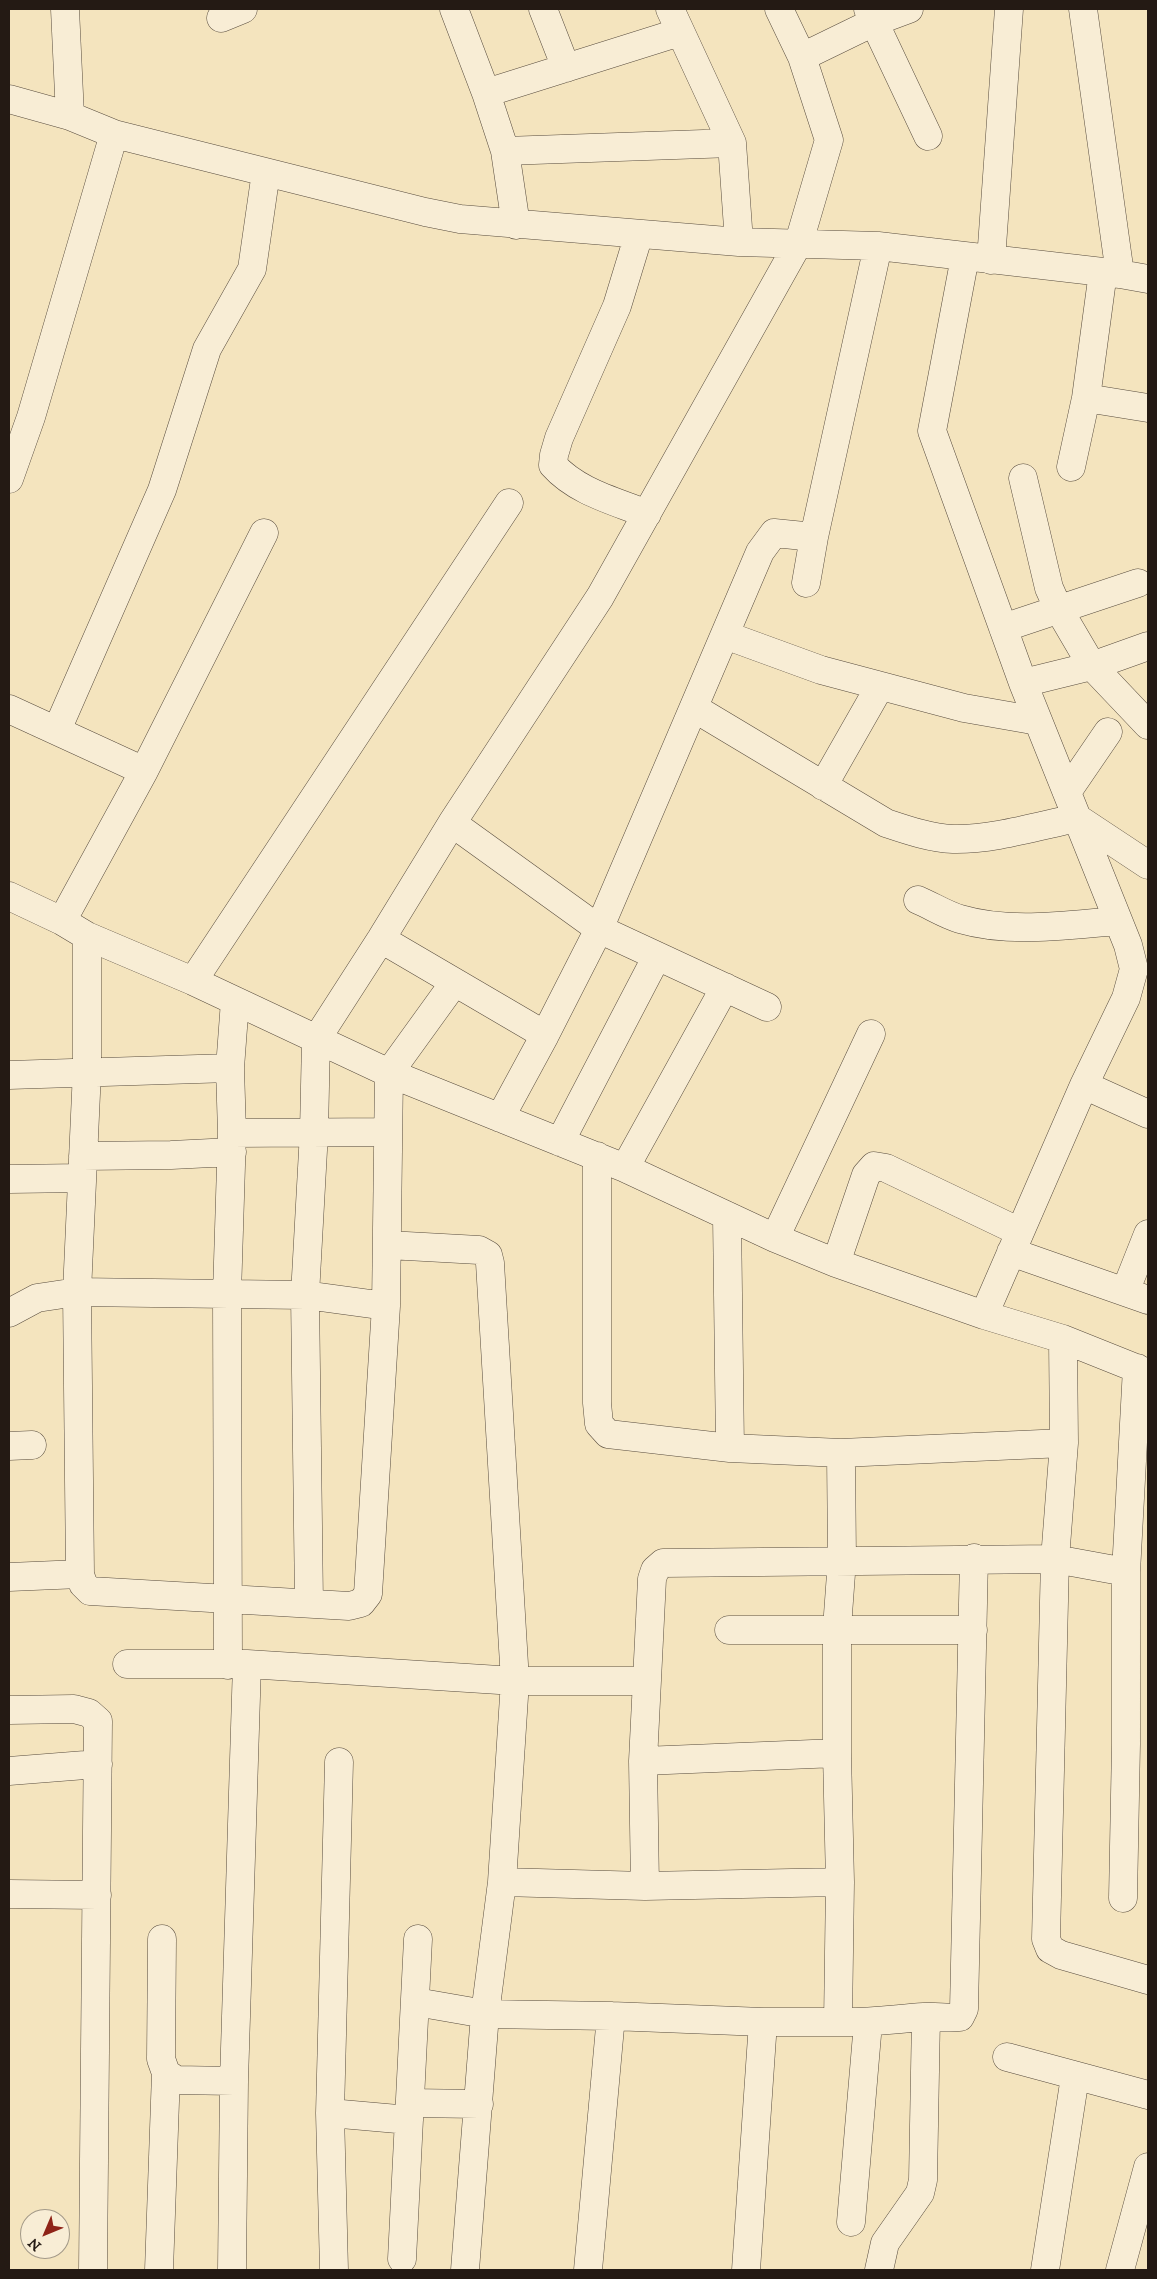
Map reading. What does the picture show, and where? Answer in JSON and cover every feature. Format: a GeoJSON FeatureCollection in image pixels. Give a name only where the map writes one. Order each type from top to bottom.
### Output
{"type":"FeatureCollection","features":[{"type":"Feature","properties":{"kind":"street"},"geometry":{"type":"LineString","coordinates":[[65,9],[70,116]]}},
{"type":"Feature","properties":{"kind":"street"},"geometry":{"type":"LineString","coordinates":[[454,9],[486,93],[505,151],[516,225]]}},
{"type":"Feature","properties":{"kind":"street"},"geometry":{"type":"LineString","coordinates":[[543,9],[566,68]]}},
{"type":"Feature","properties":{"kind":"street"},"geometry":{"type":"LineString","coordinates":[[308,1603],[305,1295],[314,1132],[316,1040],[452,823],[600,598],[799,242],[829,140],[802,57],[779,9]]}},
{"type":"Feature","properties":{"kind":"street"},"geometry":{"type":"LineString","coordinates":[[802,57],[871,16],[909,9]]}},
{"type":"Feature","properties":{"kind":"street"},"geometry":{"type":"LineString","coordinates":[[984,1315],[1084,1085],[1126,998],[1141,976],[1023,683],[932,431],[978,258],[1009,9]]}},
{"type":"Feature","properties":{"kind":"street"},"geometry":{"type":"LineString","coordinates":[[1071,467],[1112,273],[1083,9]]}},
{"type":"Feature","properties":{"kind":"street"},"geometry":{"type":"LineString","coordinates":[[871,16],[928,136]]}},
{"type":"Feature","properties":{"kind":"street"},"geometry":{"type":"LineString","coordinates":[[486,93],[566,68],[675,20],[732,143],[739,242]]}},
{"type":"Feature","properties":{"kind":"street"},"geometry":{"type":"LineString","coordinates":[[9,99],[70,116],[114,134],[460,219],[739,242],[799,242],[878,246],[1112,273],[1148,279]]}},
{"type":"Feature","properties":{"kind":"street"},"geometry":{"type":"LineString","coordinates":[[9,479],[31,417],[114,134]]}},
{"type":"Feature","properties":{"kind":"street"},"geometry":{"type":"LineString","coordinates":[[505,151],[732,143]]}},
{"type":"Feature","properties":{"kind":"street"},"geometry":{"type":"LineString","coordinates":[[57,730],[162,490],[207,349],[252,269],[266,172]]}},
{"type":"Feature","properties":{"kind":"street"},"geometry":{"type":"LineString","coordinates":[[639,234],[617,306],[559,438],[553,465],[559,472],[587,491],[647,514]]}},
{"type":"Feature","properties":{"kind":"street"},"geometry":{"type":"LineString","coordinates":[[806,582],[814,537],[878,246]]}},
{"type":"Feature","properties":{"kind":"street"},"geometry":{"type":"LineString","coordinates":[[1086,398],[1148,408]]}},
{"type":"Feature","properties":{"kind":"street"},"geometry":{"type":"LineString","coordinates":[[1022,478],[1049,588],[1058,608],[1092,666],[1148,725]]}},
{"type":"Feature","properties":{"kind":"street"},"geometry":{"type":"LineString","coordinates":[[193,981],[509,503]]}},
{"type":"Feature","properties":{"kind":"street"},"geometry":{"type":"LineString","coordinates":[[62,921],[144,771],[264,533]]}},
{"type":"Feature","properties":{"kind":"street"},"geometry":{"type":"LineString","coordinates":[[500,1118],[600,929],[760,552],[774,533],[814,537]]}},
{"type":"Feature","properties":{"kind":"street"},"geometry":{"type":"LineString","coordinates":[[1003,628],[1058,608],[1138,583]]}},
{"type":"Feature","properties":{"kind":"street"},"geometry":{"type":"LineString","coordinates":[[725,635],[821,670],[964,708],[1038,721]]}},
{"type":"Feature","properties":{"kind":"street"},"geometry":{"type":"LineString","coordinates":[[1023,683],[1092,666],[1148,646]]}},
{"type":"Feature","properties":{"kind":"street"},"geometry":{"type":"LineString","coordinates":[[823,786],[880,686]]}},
{"type":"Feature","properties":{"kind":"street"},"geometry":{"type":"LineString","coordinates":[[694,708],[886,823],[912,832],[951,839],[975,839],[1077,818],[1148,865]]}},
{"type":"Feature","properties":{"kind":"street"},"geometry":{"type":"LineString","coordinates":[[9,709],[144,771]]}},
{"type":"Feature","properties":{"kind":"street"},"geometry":{"type":"LineString","coordinates":[[1067,792],[1108,732]]}},
{"type":"Feature","properties":{"kind":"street"},"geometry":{"type":"LineString","coordinates":[[452,823],[600,929],[767,1007]]}},
{"type":"Feature","properties":{"kind":"street"},"geometry":{"type":"LineString","coordinates":[[9,896],[62,921],[87,936],[193,981],[389,1073],[597,1156],[775,1238],[836,1263],[984,1315],[1062,1339],[1143,1370],[1138,1528],[1126,1572],[1137,1617],[1137,1750],[1123,1898]]}},
{"type":"Feature","properties":{"kind":"street"},"geometry":{"type":"LineString","coordinates":[[918,900],[959,919],[988,925],[1047,927],[1118,921]]}},
{"type":"Feature","properties":{"kind":"street"},"geometry":{"type":"LineString","coordinates":[[87,936],[87,1071],[77,1292],[80,1574],[83,1584],[90,1590],[349,1606],[361,1603],[368,1594],[386,1306],[389,1073],[454,983]]}},
{"type":"Feature","properties":{"kind":"street"},"geometry":{"type":"LineString","coordinates":[[381,939],[545,1035]]}},
{"type":"Feature","properties":{"kind":"street"},"geometry":{"type":"LineString","coordinates":[[560,1142],[657,956]]}},
{"type":"Feature","properties":{"kind":"street"},"geometry":{"type":"LineString","coordinates":[[625,1168],[725,987]]}},
{"type":"Feature","properties":{"kind":"street"},"geometry":{"type":"LineString","coordinates":[[232,2270],[237,1665],[228,1599],[228,1294],[232,1142],[230,1068],[235,1001]]}},
{"type":"Feature","properties":{"kind":"street"},"geometry":{"type":"LineString","coordinates":[[775,1238],[871,1034]]}},
{"type":"Feature","properties":{"kind":"street"},"geometry":{"type":"LineString","coordinates":[[9,1075],[87,1071],[230,1068]]}},
{"type":"Feature","properties":{"kind":"street"},"geometry":{"type":"LineString","coordinates":[[1084,1085],[1148,1114]]}},
{"type":"Feature","properties":{"kind":"street"},"geometry":{"type":"LineString","coordinates":[[9,1179],[171,1155],[232,1142],[314,1132],[388,1132]]}},
{"type":"Feature","properties":{"kind":"street"},"geometry":{"type":"LineString","coordinates":[[597,1156],[599,1424],[608,1434],[730,1448],[841,1453],[1064,1443]]}},
{"type":"Feature","properties":{"kind":"street"},"geometry":{"type":"LineString","coordinates":[[836,1263],[866,1175],[874,1166],[886,1168],[1016,1242],[1136,1296],[1148,1234]]}},
{"type":"Feature","properties":{"kind":"street"},"geometry":{"type":"LineString","coordinates":[[727,1216],[730,1448]]}},
{"type":"Feature","properties":{"kind":"street"},"geometry":{"type":"LineString","coordinates":[[388,1245],[479,1250],[488,1255],[490,1263],[515,1681],[502,1882],[485,2014],[465,2270]]}},
{"type":"Feature","properties":{"kind":"street"},"geometry":{"type":"LineString","coordinates":[[9,1312],[37,1298],[77,1292],[305,1295],[386,1306]]}},
{"type":"Feature","properties":{"kind":"street"},"geometry":{"type":"LineString","coordinates":[[1062,1339],[1064,1443],[1055,1558],[1046,1939],[1050,1949],[1061,1955],[1148,1980]]}},
{"type":"Feature","properties":{"kind":"street"},"geometry":{"type":"LineString","coordinates":[[838,2022],[840,1882],[837,1628],[842,1560],[841,1453]]}},
{"type":"Feature","properties":{"kind":"street"},"geometry":{"type":"LineString","coordinates":[[416,2002],[485,2014],[611,2016],[763,2022],[868,2023],[926,2017],[960,2017],[964,2010],[974,1558]]}},
{"type":"Feature","properties":{"kind":"street"},"geometry":{"type":"LineString","coordinates":[[645,1886],[643,1761],[652,1579],[655,1570],[663,1563],[1055,1558],[1126,1572]]}},
{"type":"Feature","properties":{"kind":"street"},"geometry":{"type":"LineString","coordinates":[[9,1577],[80,1574]]}},
{"type":"Feature","properties":{"kind":"street"},"geometry":{"type":"LineString","coordinates":[[729,1630],[837,1628],[973,1630]]}},
{"type":"Feature","properties":{"kind":"street"},"geometry":{"type":"LineString","coordinates":[[128,1664],[237,1665],[515,1681],[647,1681]]}},
{"type":"Feature","properties":{"kind":"street"},"geometry":{"type":"LineString","coordinates":[[9,1710],[74,1709],[89,1713],[98,1721],[93,2270]]}},
{"type":"Feature","properties":{"kind":"street"},"geometry":{"type":"LineString","coordinates":[[643,1761],[837,1753]]}},
{"type":"Feature","properties":{"kind":"street"},"geometry":{"type":"LineString","coordinates":[[334,2270],[330,2113],[339,1762]]}},
{"type":"Feature","properties":{"kind":"street"},"geometry":{"type":"LineString","coordinates":[[9,1771],[98,1764]]}},
{"type":"Feature","properties":{"kind":"street"},"geometry":{"type":"LineString","coordinates":[[502,1882],[645,1886],[840,1882]]}},
{"type":"Feature","properties":{"kind":"street"},"geometry":{"type":"LineString","coordinates":[[9,1894],[97,1895]]}},
{"type":"Feature","properties":{"kind":"street"},"geometry":{"type":"LineString","coordinates":[[158,2270],[166,2073],[161,2059],[162,1939]]}},
{"type":"Feature","properties":{"kind":"street"},"geometry":{"type":"LineString","coordinates":[[402,2259],[418,1939]]}},
{"type":"Feature","properties":{"kind":"street"},"geometry":{"type":"LineString","coordinates":[[588,2270],[611,2016]]}},
{"type":"Feature","properties":{"kind":"street"},"geometry":{"type":"LineString","coordinates":[[879,2270],[885,2243],[920,2192],[923,2180],[926,2017]]}},
{"type":"Feature","properties":{"kind":"street"},"geometry":{"type":"LineString","coordinates":[[746,2270],[763,2022]]}},
{"type":"Feature","properties":{"kind":"street"},"geometry":{"type":"LineString","coordinates":[[851,2222],[868,2023]]}},
{"type":"Feature","properties":{"kind":"street"},"geometry":{"type":"LineString","coordinates":[[1007,2057],[1075,2077],[1148,2095]]}},
{"type":"Feature","properties":{"kind":"street"},"geometry":{"type":"LineString","coordinates":[[166,2073],[176,2080],[234,2081]]}},
{"type":"Feature","properties":{"kind":"street"},"geometry":{"type":"LineString","coordinates":[[1045,2270],[1075,2077]]}},
{"type":"Feature","properties":{"kind":"street"},"geometry":{"type":"LineString","coordinates":[[330,2113],[410,2111],[479,2104]]}},
{"type":"Feature","properties":{"kind":"street"},"geometry":{"type":"LineString","coordinates":[[1120,2270],[1148,2167]]}}]}
